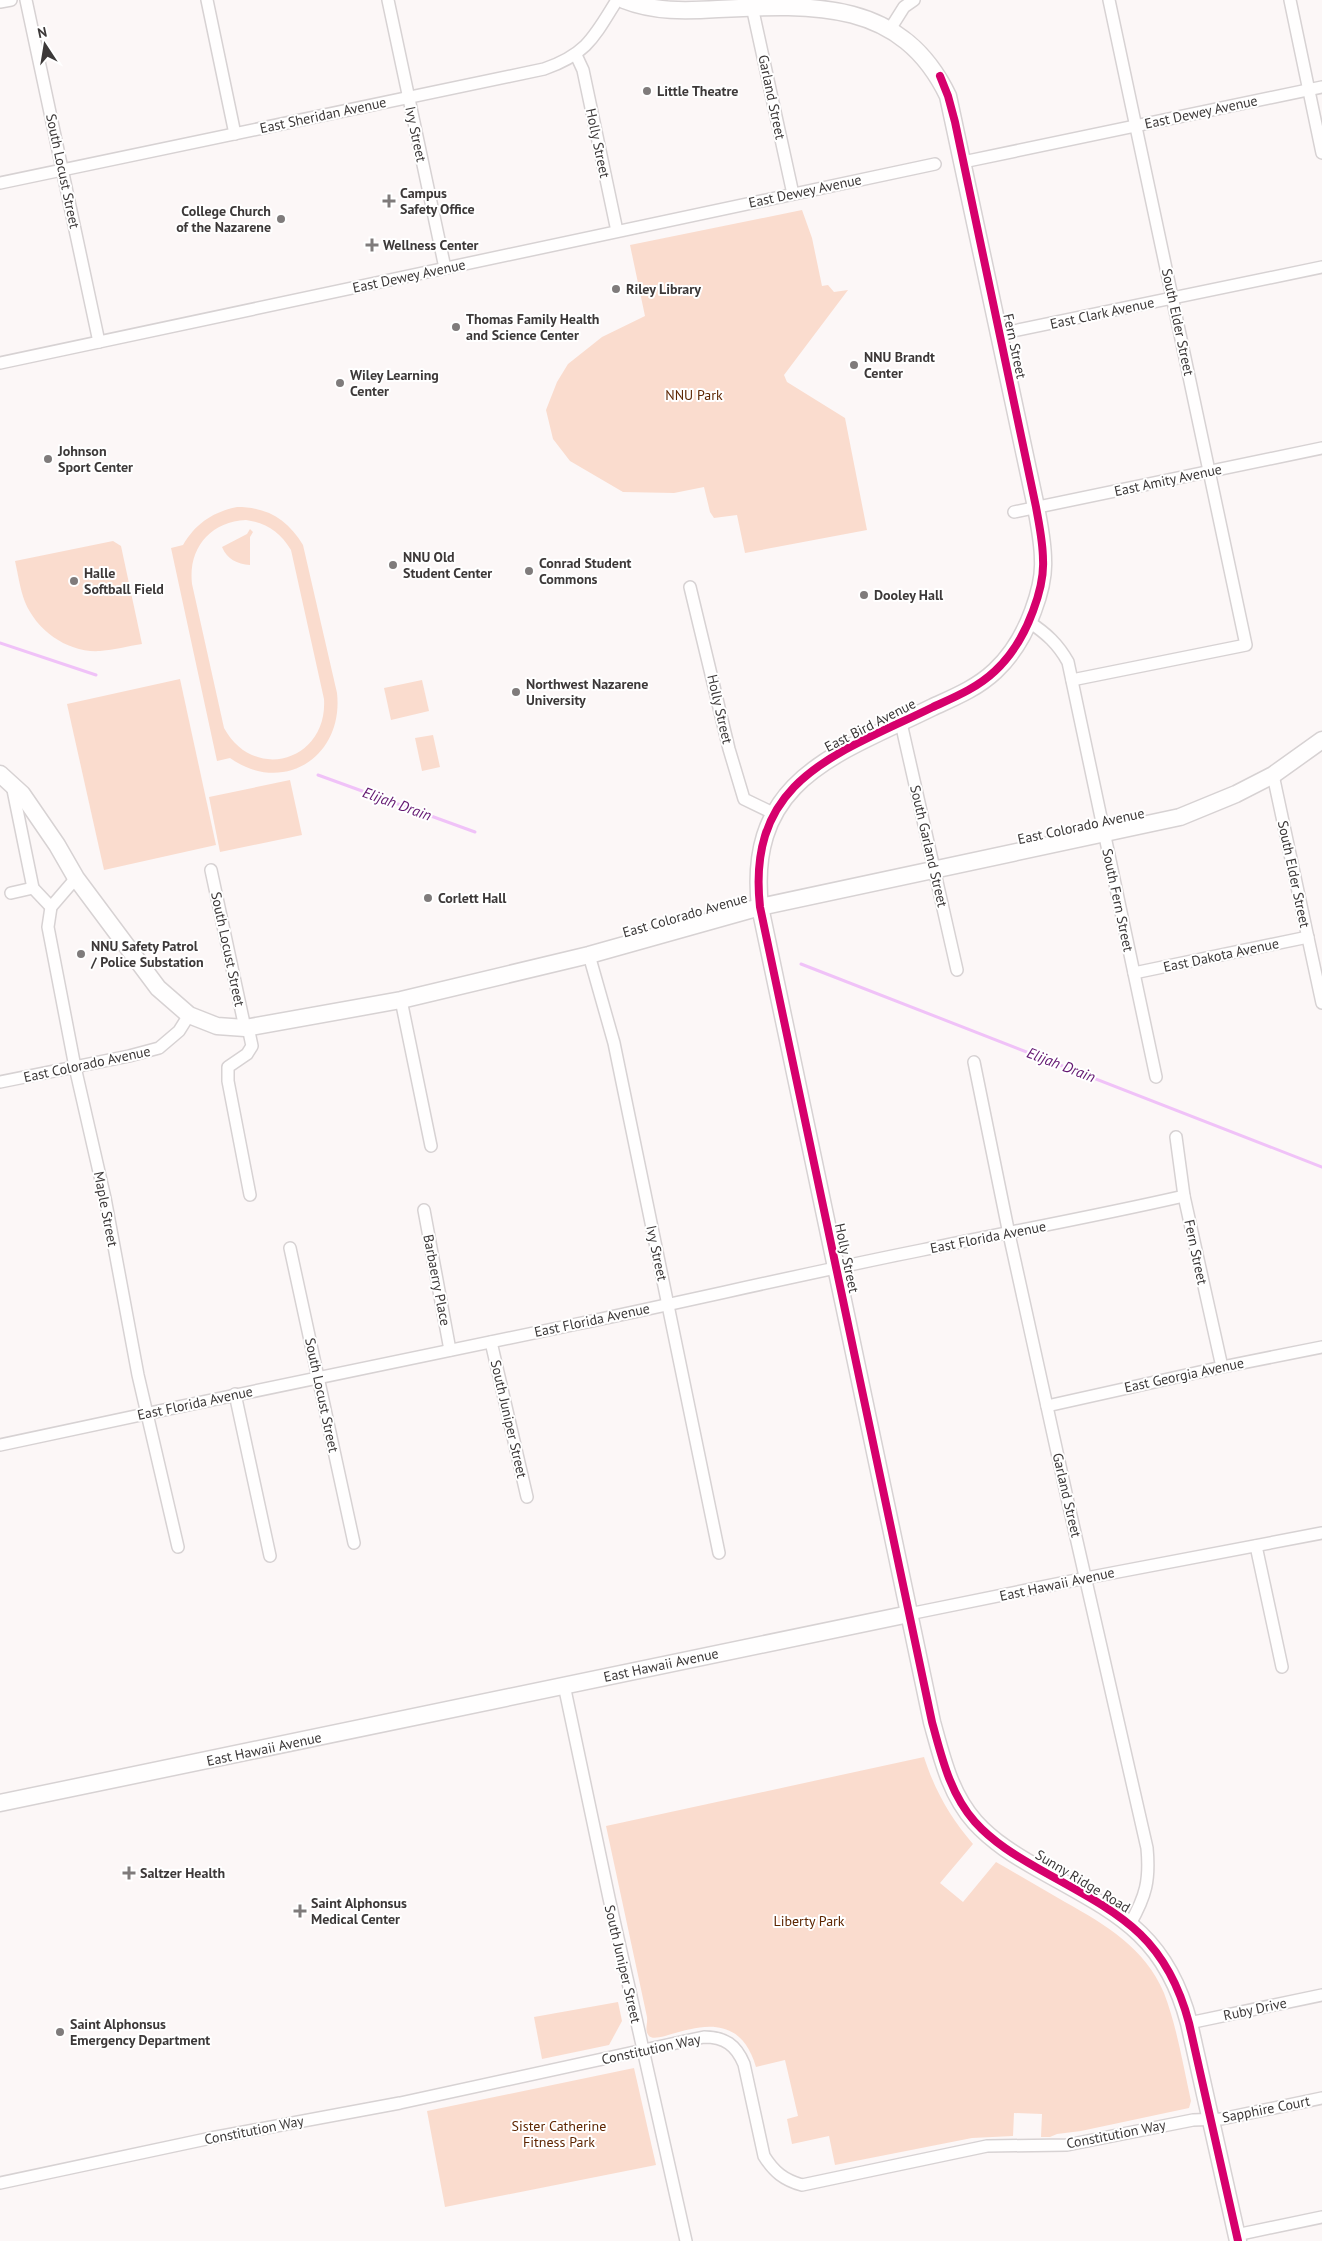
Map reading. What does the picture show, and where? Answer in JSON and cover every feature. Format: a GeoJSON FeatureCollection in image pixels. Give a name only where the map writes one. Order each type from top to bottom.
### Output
{"type":"FeatureCollection","features":[{"type":"Feature","properties":{"kind":"street"},"geometry":{"type":"LineString","coordinates":[[0,2],[11,0]]}},
{"type":"Feature","properties":{"kind":"street","name":"South Locust Street"},"geometry":{"type":"LineString","coordinates":[[26,0],[99,342]]}},
{"type":"Feature","properties":{"kind":"street"},"geometry":{"type":"LineString","coordinates":[[207,0],[235,134]]}},
{"type":"Feature","properties":{"kind":"street","name":"Ivy Street"},"geometry":{"type":"LineString","coordinates":[[388,0],[445,268]]}},
{"type":"Feature","properties":{"kind":"street","name":"East Sheridan Avenue"},"geometry":{"type":"LineString","coordinates":[[0,183],[544,69],[576,55],[600,27],[617,0]]}},
{"type":"Feature","properties":{"kind":"street"},"geometry":{"type":"LineString","coordinates":[[624,0],[636,5],[661,10],[688,11],[751,4],[838,6],[858,10],[892,26],[904,7],[914,0]]}},
{"type":"Feature","properties":{"kind":"street","name":"South Elder Street"},"geometry":{"type":"LineString","coordinates":[[1072,680],[1246,645],[1110,0]]}},
{"type":"Feature","properties":{"kind":"street"},"geometry":{"type":"LineString","coordinates":[[1290,0],[1322,153]]}},
{"type":"Feature","properties":{"kind":"street","name":"Garland Street"},"geometry":{"type":"LineString","coordinates":[[751,4],[793,194]]}},
{"type":"Feature","properties":{"kind":"street","name":"Fern Street"},"geometry":{"type":"LineString","coordinates":[[892,26],[917,45],[940,76],[948,96],[1036,507],[1044,560],[1039,594],[1029,622]]}},
{"type":"Feature","properties":{"kind":"street","name":"Holly Street"},"geometry":{"type":"LineString","coordinates":[[576,55],[583,70],[617,232]]}},
{"type":"Feature","properties":{"kind":"street","name":"East Dewey Avenue"},"geometry":{"type":"LineString","coordinates":[[963,162],[1322,87]]}},
{"type":"Feature","properties":{"kind":"street","name":"East Dewey Avenue"},"geometry":{"type":"LineString","coordinates":[[0,362],[935,164]]}},
{"type":"Feature","properties":{"kind":"street","name":"East Clark Avenue"},"geometry":{"type":"LineString","coordinates":[[999,334],[1322,267]]}},
{"type":"Feature","properties":{"kind":"street","name":"East Amity Avenue"},"geometry":{"type":"LineString","coordinates":[[1014,512],[1322,448]]}},
{"type":"Feature","properties":{"kind":"street","name":"Holly Street"},"geometry":{"type":"LineString","coordinates":[[690,587],[693,592],[729,750],[744,799],[773,813]]}},
{"type":"Feature","properties":{"kind":"street","name":"South Fern Street"},"geometry":{"type":"LineString","coordinates":[[1029,622],[1048,635],[1061,649],[1068,662],[1156,1077]]}},
{"type":"Feature","properties":{"kind":"street","name":"East Bird Avenue"},"geometry":{"type":"LineString","coordinates":[[760,907],[757,879],[761,848],[773,813],[801,780],[833,755],[972,688],[995,671],[1014,649],[1029,622]]}},
{"type":"Feature","properties":{"kind":"street","name":"South Garland Street"},"geometry":{"type":"LineString","coordinates":[[901,723],[957,970]]}},
{"type":"Feature","properties":{"kind":"street","name":"East Colorado Avenue"},"geometry":{"type":"LineString","coordinates":[[246,1027],[401,1000],[589,955],[760,907],[1180,816],[1213,804],[1273,776],[1322,740]]}},
{"type":"Feature","properties":{"kind":"street"},"geometry":{"type":"LineString","coordinates":[[0,774],[27,802],[57,845],[76,878],[158,988],[189,1015],[217,1026],[246,1027]]}},
{"type":"Feature","properties":{"kind":"street","name":"South Elder Street"},"geometry":{"type":"LineString","coordinates":[[1273,776],[1322,1003]]}},
{"type":"Feature","properties":{"kind":"street"},"geometry":{"type":"LineString","coordinates":[[12,785],[33,888],[51,907],[76,878]]}},
{"type":"Feature","properties":{"kind":"street","name":"South Locust Street"},"geometry":{"type":"LineString","coordinates":[[211,870],[246,1027],[252,1046],[248,1054],[228,1067],[228,1081],[250,1196]]}},
{"type":"Feature","properties":{"kind":"street"},"geometry":{"type":"LineString","coordinates":[[11,893],[33,888]]}},
{"type":"Feature","properties":{"kind":"street","name":"Maple Street"},"geometry":{"type":"LineString","coordinates":[[51,907],[48,928],[75,1067],[105,1198],[138,1375],[178,1547]]}},
{"type":"Feature","properties":{"kind":"street","name":"Holly Street"},"geometry":{"type":"LineString","coordinates":[[760,907],[909,1614]]}},
{"type":"Feature","properties":{"kind":"street","name":"East Dakota Avenue"},"geometry":{"type":"LineString","coordinates":[[1134,973],[1308,937]]}},
{"type":"Feature","properties":{"kind":"street","name":"Ivy Street"},"geometry":{"type":"LineString","coordinates":[[589,955],[614,1044],[719,1553]]}},
{"type":"Feature","properties":{"kind":"street"},"geometry":{"type":"LineString","coordinates":[[401,1000],[431,1146]]}},
{"type":"Feature","properties":{"kind":"street","name":"East Colorado Avenue"},"geometry":{"type":"LineString","coordinates":[[0,1082],[129,1056],[159,1048],[179,1031],[189,1015]]}},
{"type":"Feature","properties":{"kind":"street","name":"Garland Street"},"geometry":{"type":"LineString","coordinates":[[974,1062],[1009,1234],[1147,1848],[1148,1883],[1140,1905],[1130,1924]]}},
{"type":"Feature","properties":{"kind":"street","name":"Fern Street"},"geometry":{"type":"LineString","coordinates":[[1176,1137],[1184,1196],[1222,1366]]}},
{"type":"Feature","properties":{"kind":"street","name":"East Florida Avenue"},"geometry":{"type":"LineString","coordinates":[[0,1445],[235,1394],[492,1342],[1184,1196]]}},
{"type":"Feature","properties":{"kind":"street","name":"Barbaerry Place"},"geometry":{"type":"LineString","coordinates":[[424,1210],[450,1350]]}},
{"type":"Feature","properties":{"kind":"street","name":"South Locust Street"},"geometry":{"type":"LineString","coordinates":[[290,1248],[354,1543]]}},
{"type":"Feature","properties":{"kind":"street","name":"South Juniper Street"},"geometry":{"type":"LineString","coordinates":[[492,1342],[527,1497]]}},
{"type":"Feature","properties":{"kind":"street","name":"East Georgia Avenue"},"geometry":{"type":"LineString","coordinates":[[1047,1406],[1222,1366],[1322,1347]]}},
{"type":"Feature","properties":{"kind":"street"},"geometry":{"type":"LineString","coordinates":[[235,1394],[270,1556]]}},
{"type":"Feature","properties":{"kind":"street","name":"East Hawaii Avenue"},"geometry":{"type":"LineString","coordinates":[[0,1803],[909,1614],[1322,1532]]}},
{"type":"Feature","properties":{"kind":"street"},"geometry":{"type":"LineString","coordinates":[[1256,1546],[1282,1667]]}},
{"type":"Feature","properties":{"kind":"street","name":"Sunny Ridge Road"},"geometry":{"type":"LineString","coordinates":[[909,1614],[932,1722],[947,1775],[958,1800],[975,1822],[994,1840],[1130,1924],[1156,1949],[1171,1973],[1182,1998],[1189,2023],[1237,2238]]}},
{"type":"Feature","properties":{"kind":"street","name":"South Juniper Street"},"geometry":{"type":"LineString","coordinates":[[564,1685],[642,2051],[686,2241]]}},
{"type":"Feature","properties":{"kind":"street","name":"Ruby Drive"},"geometry":{"type":"LineString","coordinates":[[1189,2023],[1322,1995]]}},
{"type":"Feature","properties":{"kind":"street","name":"Constitution Way"},"geometry":{"type":"LineString","coordinates":[[0,2183],[210,2138],[400,2103],[704,2037],[718,2037],[730,2043],[739,2051],[744,2064],[764,2156],[771,2168],[782,2177],[802,2185],[987,2146],[1067,2145],[1193,2120],[1209,2119]]}},
{"type":"Feature","properties":{"kind":"street","name":"Sapphire Court"},"geometry":{"type":"LineString","coordinates":[[1209,2119],[1221,2119],[1322,2098]]}},
{"type":"Feature","properties":{"kind":"street"},"geometry":{"type":"LineString","coordinates":[[1237,2238],[1322,2217]]}},
{"type":"Feature","properties":{"kind":"green space","name":"NNU Park"},"geometry":{"type":"Polygon","coordinates":[[[802,210],[812,238],[822,286],[828,285],[834,292],[848,290],[784,375],[787,382],[845,418],[867,530],[745,553],[737,515],[714,518],[710,512],[704,487],[674,493],[623,492],[570,461],[553,439],[546,410],[557,382],[568,364],[602,337],[645,316],[630,245],[802,210]]]}},
{"type":"Feature","properties":{"kind":"green space"},"geometry":{"type":"Polygon","coordinates":[[[237,507],[268,512],[284,522],[303,545],[337,693],[337,715],[331,735],[320,751],[306,763],[289,771],[270,773],[250,769],[230,758],[217,761],[171,548],[183,545],[199,525],[213,515],[237,507]],[[246,520],[222,526],[204,539],[194,559],[192,584],[224,728],[237,745],[253,755],[270,759],[287,757],[302,750],[314,737],[322,720],[324,699],[291,550],[272,529],[260,523],[246,520]]]}},
{"type":"Feature","properties":{"kind":"green space"},"geometry":{"type":"Polygon","coordinates":[[[250,529],[253,532],[250,537],[250,565],[233,560],[222,547],[247,534],[250,529]]]}},
{"type":"Feature","properties":{"kind":"green space","name":"Halle Softball Field"},"geometry":{"type":"Polygon","coordinates":[[[113,541],[121,546],[142,644],[110,650],[88,651],[65,644],[46,631],[30,613],[20,587],[15,561],[113,541]]]}},
{"type":"Feature","properties":{"kind":"green space"},"geometry":{"type":"Polygon","coordinates":[[[180,679],[216,845],[104,870],[67,704],[180,679]]]}},
{"type":"Feature","properties":{"kind":"green space"},"geometry":{"type":"Polygon","coordinates":[[[422,680],[429,711],[391,720],[384,688],[422,680]]]}},
{"type":"Feature","properties":{"kind":"green space"},"geometry":{"type":"Polygon","coordinates":[[[433,735],[440,767],[422,771],[415,738],[433,735]]]}},
{"type":"Feature","properties":{"kind":"green space"},"geometry":{"type":"Polygon","coordinates":[[[290,780],[302,835],[220,852],[209,797],[290,780]]]}},
{"type":"Feature","properties":{"kind":"green space","name":"Liberty Park"},"geometry":{"type":"Polygon","coordinates":[[[924,1757],[944,1803],[957,1824],[973,1844],[940,1883],[963,1902],[996,1862],[1095,1920],[1123,1939],[1146,1963],[1164,1993],[1173,2019],[1191,2101],[1189,2108],[1081,2131],[1057,2134],[1050,2137],[1041,2137],[1042,2114],[1014,2113],[1013,2136],[972,2138],[835,2165],[829,2136],[792,2144],[787,2119],[798,2116],[785,2060],[756,2067],[746,2044],[732,2032],[716,2027],[699,2028],[656,2038],[649,2036],[646,2029],[647,2017],[606,1826],[924,1757]]]}},
{"type":"Feature","properties":{"kind":"green space"},"geometry":{"type":"Polygon","coordinates":[[[618,2002],[622,2021],[609,2045],[542,2059],[534,2017],[618,2002]]]}},
{"type":"Feature","properties":{"kind":"green space","name":"Sister Catherine Fitness Park"},"geometry":{"type":"Polygon","coordinates":[[[634,2068],[656,2165],[445,2207],[427,2111],[634,2068]]]}},
{"type":"Feature","properties":{"kind":"waterway","name":"Elijah Drain"},"geometry":{"type":"LineString","coordinates":[[0,643],[96,675]]}},
{"type":"Feature","properties":{"kind":"waterway","name":"Elijah Drain"},"geometry":{"type":"LineString","coordinates":[[318,775],[475,832]]}},
{"type":"Feature","properties":{"kind":"waterway","name":"Elijah Drain"},"geometry":{"type":"LineString","coordinates":[[801,964],[1322,1167]]}},
{"type":"Feature","properties":{"kind":"cycle path"},"geometry":{"type":"LineString","coordinates":[[940,76],[955,122],[1036,507],[1043,553],[1041,586],[1033,611],[1022,635],[1007,658],[988,677],[966,692],[864,740],[833,757],[806,776],[784,799],[768,828],[760,863],[760,907],[932,1722],[948,1775],[966,1811],[989,1836],[1022,1859],[1114,1913],[1134,1928],[1151,1946],[1166,1967],[1179,1992],[1189,2023],[1238,2241]]}},
{"type":"Feature","properties":{"kind":"place","name":"Little Theatre"},"geometry":{"type":"Point","coordinates":[647,91]}},
{"type":"Feature","properties":{"kind":"place","name":"Campus Safety Office"},"geometry":{"type":"Point","coordinates":[389,201]}},
{"type":"Feature","properties":{"kind":"place","name":"College Church of the Nazarene"},"geometry":{"type":"Point","coordinates":[281,219]}},
{"type":"Feature","properties":{"kind":"place","name":"Wellness Center"},"geometry":{"type":"Point","coordinates":[372,245]}},
{"type":"Feature","properties":{"kind":"place","name":"Riley Library"},"geometry":{"type":"Point","coordinates":[616,289]}},
{"type":"Feature","properties":{"kind":"place","name":"Thomas Family Health and Science Center"},"geometry":{"type":"Point","coordinates":[456,327]}},
{"type":"Feature","properties":{"kind":"place","name":"NNU Brandt Center"},"geometry":{"type":"Point","coordinates":[854,365]}},
{"type":"Feature","properties":{"kind":"place","name":"Wiley Learning Center"},"geometry":{"type":"Point","coordinates":[340,383]}},
{"type":"Feature","properties":{"kind":"place","name":"Johnson Sport Center"},"geometry":{"type":"Point","coordinates":[48,459]}},
{"type":"Feature","properties":{"kind":"place","name":"NNU Old Student Center"},"geometry":{"type":"Point","coordinates":[393,565]}},
{"type":"Feature","properties":{"kind":"place","name":"Conrad Student Commons"},"geometry":{"type":"Point","coordinates":[529,571]}},
{"type":"Feature","properties":{"kind":"place","name":"Halle Softball Field"},"geometry":{"type":"Point","coordinates":[74,581]}},
{"type":"Feature","properties":{"kind":"place","name":"Dooley Hall"},"geometry":{"type":"Point","coordinates":[864,595]}},
{"type":"Feature","properties":{"kind":"place","name":"Northwest Nazarene University"},"geometry":{"type":"Point","coordinates":[516,692]}},
{"type":"Feature","properties":{"kind":"place","name":"Corlett Hall"},"geometry":{"type":"Point","coordinates":[428,898]}},
{"type":"Feature","properties":{"kind":"place","name":"NNU Safety Patrol / Police Substation"},"geometry":{"type":"Point","coordinates":[81,954]}},
{"type":"Feature","properties":{"kind":"place","name":"Saltzer Health"},"geometry":{"type":"Point","coordinates":[129,1873]}},
{"type":"Feature","properties":{"kind":"place","name":"Saint Alphonsus Medical Center"},"geometry":{"type":"Point","coordinates":[300,1911]}},
{"type":"Feature","properties":{"kind":"place","name":"Saint Alphonsus Emergency Department"},"geometry":{"type":"Point","coordinates":[60,2032]}}]}
